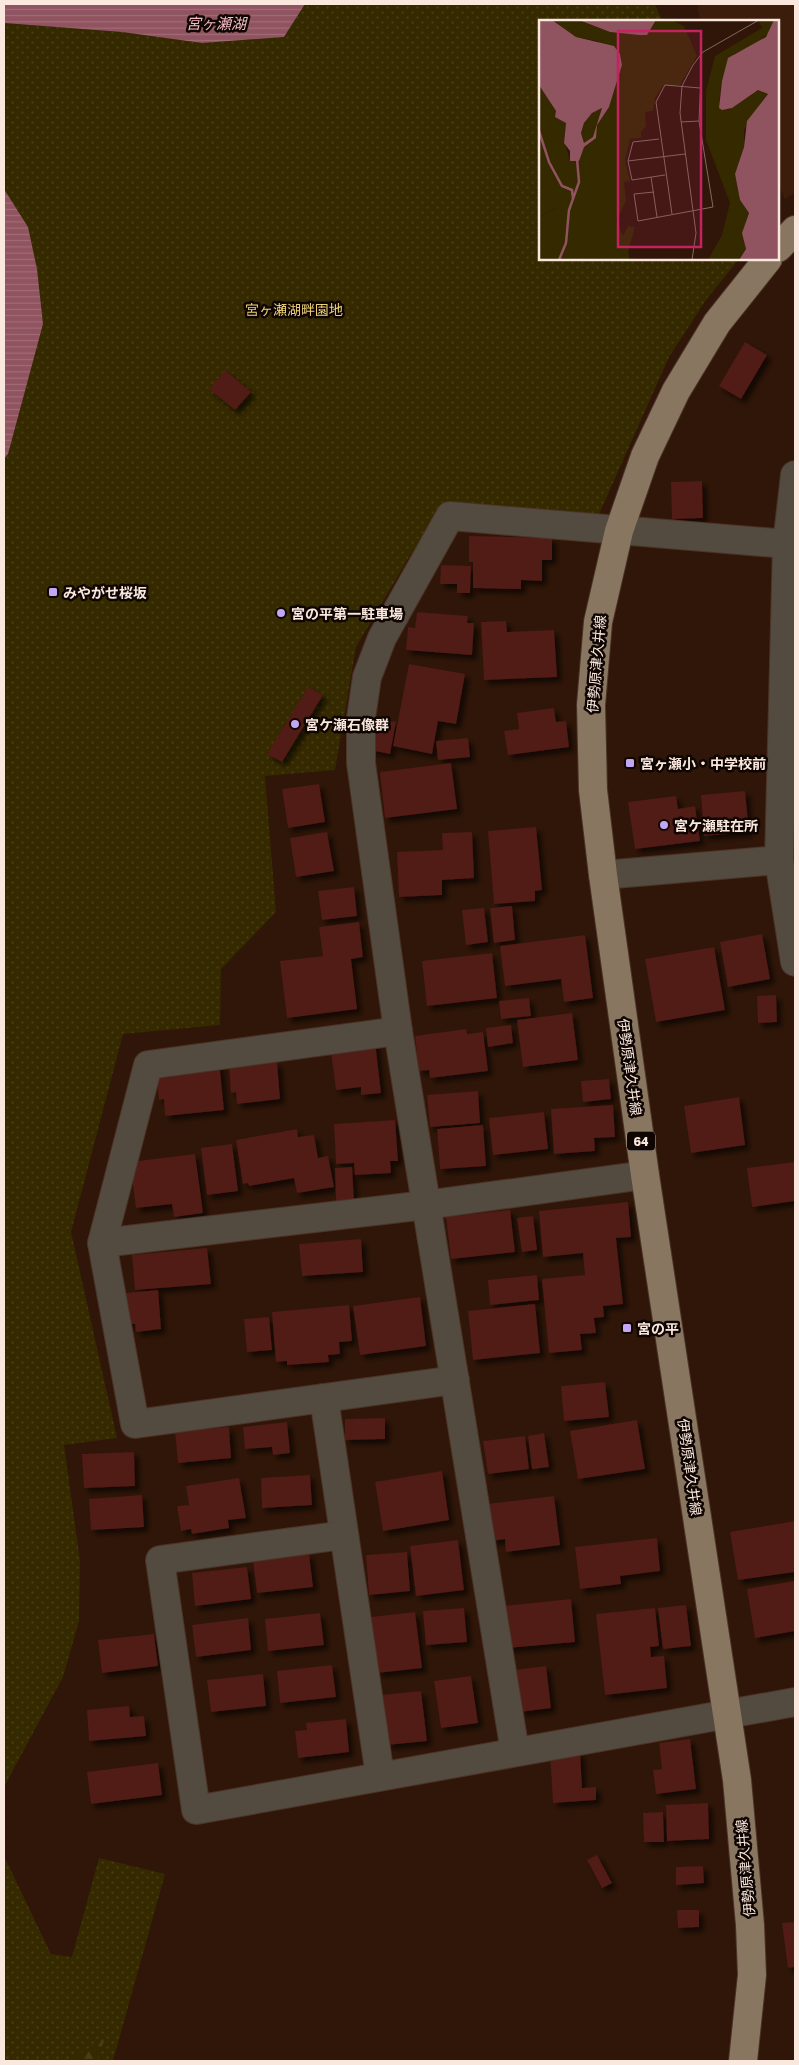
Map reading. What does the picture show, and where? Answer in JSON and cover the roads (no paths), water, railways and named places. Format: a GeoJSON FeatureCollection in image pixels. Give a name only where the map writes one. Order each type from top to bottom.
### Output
{"type":"FeatureCollection","features":[{"type":"Feature","properties":{"kind":"main road"},"geometry":{"type":"LineString","coordinates":[[779,247],[795,230]]}},
{"type":"Feature","properties":{"kind":"main road","name":"伊勢原津久井線"},"geometry":{"type":"LineString","coordinates":[[744,2061],[752,1975],[750,1925],[737,1780],[645,1175],[603,875],[594,790],[591,705],[598,622],[619,531],[644,456],[676,391],[717,323],[767,260]]}},
{"type":"Feature","properties":{"kind":"street"},"geometry":{"type":"LineString","coordinates":[[795,475],[786,544],[779,860],[795,962]]}},
{"type":"Feature","properties":{"kind":"street"},"geometry":{"type":"LineString","coordinates":[[515,1752],[398,1031],[361,763],[361,718],[367,677],[382,638],[450,516],[786,544]]}},
{"type":"Feature","properties":{"kind":"street"},"geometry":{"type":"LineString","coordinates":[[603,875],[779,860]]}},
{"type":"Feature","properties":{"kind":"street"},"geometry":{"type":"LineString","coordinates":[[398,1031],[148,1065],[102,1243],[135,1424],[455,1380]]}},
{"type":"Feature","properties":{"kind":"street"},"geometry":{"type":"LineString","coordinates":[[102,1243],[426,1205],[645,1175]]}},
{"type":"Feature","properties":{"kind":"street"},"geometry":{"type":"LineString","coordinates":[[324,1398],[380,1776]]}},
{"type":"Feature","properties":{"kind":"street"},"geometry":{"type":"LineString","coordinates":[[344,1535],[160,1560],[196,1810],[795,1702]]}},
{"type":"Feature","properties":{"kind":"water","name":"宮ヶ瀬湖"},"geometry":{"type":"Polygon","coordinates":[[[4,4],[305,4],[284,37],[202,43],[122,32],[4,23],[4,4]]]}},
{"type":"Feature","properties":{"kind":"water"},"geometry":{"type":"Polygon","coordinates":[[[4,189],[28,227],[37,269],[43,324],[8,454],[4,459],[4,189]]]}},
{"type":"Feature","properties":{"kind":"place","name":"みやがせ桜坂"},"geometry":{"type":"Point","coordinates":[53,592]}},
{"type":"Feature","properties":{"kind":"place","name":"宮の平第一駐車場"},"geometry":{"type":"Point","coordinates":[281,613]}},
{"type":"Feature","properties":{"kind":"place","name":"宮ケ瀬石像群"},"geometry":{"type":"Point","coordinates":[295,724]}},
{"type":"Feature","properties":{"kind":"place","name":"宮ヶ瀬小・中学校前"},"geometry":{"type":"Point","coordinates":[630,763]}},
{"type":"Feature","properties":{"kind":"place","name":"宮ケ瀬駐在所"},"geometry":{"type":"Point","coordinates":[664,825]}},
{"type":"Feature","properties":{"kind":"place","name":"宮の平"},"geometry":{"type":"Point","coordinates":[627,1328]}},
{"type":"Feature","properties":{"kind":"park label","name":"宮ヶ瀬湖畔園地"},"geometry":{"type":"Point","coordinates":[294,309]}}]}
